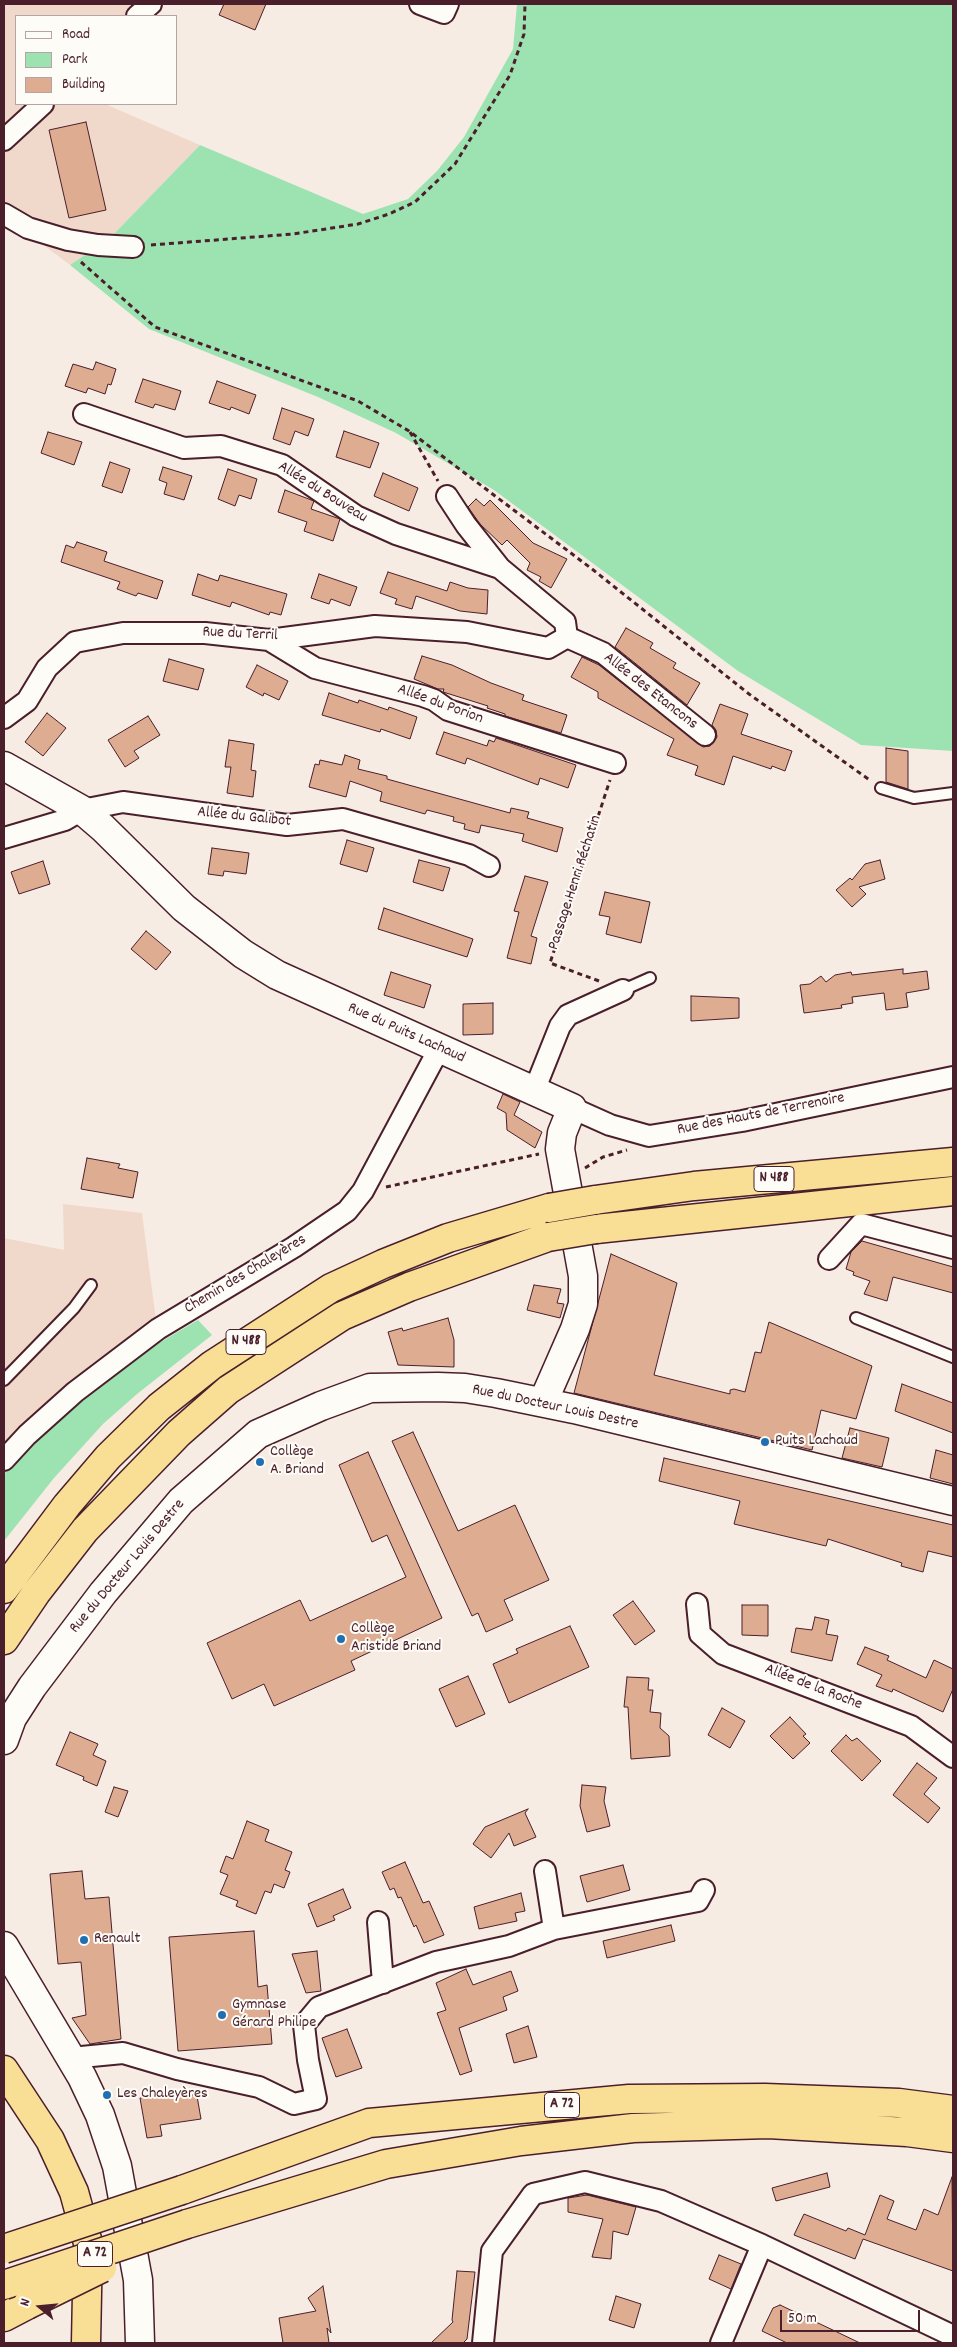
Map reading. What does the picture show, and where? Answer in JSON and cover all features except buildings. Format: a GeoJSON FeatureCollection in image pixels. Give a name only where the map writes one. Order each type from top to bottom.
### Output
{"type":"FeatureCollection","features":[{"type":"Feature","properties":{"kind":"highway","name":"N 488"},"geometry":{"type":"LineString","coordinates":[[7,1587],[67,1505],[108,1457],[159,1407],[212,1365],[331,1288],[374,1268],[448,1238],[549,1208],[694,1186],[953,1162]]}},
{"type":"Feature","properties":{"kind":"highway","name":"N 488"},"geometry":{"type":"LineString","coordinates":[[4,1640],[36,1593],[85,1530],[179,1433],[228,1390],[342,1316],[409,1287],[548,1238],[596,1229],[953,1191]]}},
{"type":"Feature","properties":{"kind":"highway"},"geometry":{"type":"LineString","coordinates":[[4,1656],[36,1593]]}},
{"type":"Feature","properties":{"kind":"highway"},"geometry":{"type":"LineString","coordinates":[[4,2070],[50,2140],[74,2192],[88,2243],[86,2343]]}},
{"type":"Feature","properties":{"kind":"highway","name":"A 72"},"geometry":{"type":"LineString","coordinates":[[4,2249],[182,2190],[369,2123],[629,2099],[765,2098],[899,2103],[953,2110]]}},
{"type":"Feature","properties":{"kind":"highway","name":"A 72"},"geometry":{"type":"LineString","coordinates":[[4,2285],[187,2224],[386,2164],[522,2141],[633,2128],[768,2124],[907,2132],[953,2138]]}},
{"type":"Feature","properties":{"kind":"highway"},"geometry":{"type":"LineString","coordinates":[[15,2311],[187,2224]]}},
{"type":"Feature","properties":{"kind":"street"},"geometry":{"type":"LineString","coordinates":[[138,15],[151,4]]}},
{"type":"Feature","properties":{"kind":"street"},"geometry":{"type":"LineString","coordinates":[[420,4],[444,13],[448,4]]}},
{"type":"Feature","properties":{"kind":"street"},"geometry":{"type":"LineString","coordinates":[[4,140],[42,105]]}},
{"type":"Feature","properties":{"kind":"street"},"geometry":{"type":"LineString","coordinates":[[4,214],[28,228],[68,240],[133,247]]}},
{"type":"Feature","properties":{"kind":"street","name":"Allée du Bouveau"},"geometry":{"type":"LineString","coordinates":[[84,414],[184,448],[221,446],[282,465],[356,516],[396,534],[500,568]]}},
{"type":"Feature","properties":{"kind":"street","name":"Allée du Bouveau"},"geometry":{"type":"LineString","coordinates":[[447,496],[466,525],[500,568],[565,622],[567,637]]}},
{"type":"Feature","properties":{"kind":"street","name":"Rue du Terril"},"geometry":{"type":"LineString","coordinates":[[4,718],[27,700],[47,668],[75,642],[123,632],[205,632],[269,640],[375,626],[466,632],[548,648],[567,637]]}},
{"type":"Feature","properties":{"kind":"street","name":"Allée des Etancons"},"geometry":{"type":"LineString","coordinates":[[567,637],[603,654],[705,736]]}},
{"type":"Feature","properties":{"kind":"street","name":"Allée du Porion"},"geometry":{"type":"LineString","coordinates":[[269,640],[314,668],[423,696],[434,700],[448,710],[615,763]]}},
{"type":"Feature","properties":{"kind":"street","name":"Rue du Puits Lachaud"},"geometry":{"type":"LineString","coordinates":[[4,766],[82,810],[104,828],[184,908],[243,954],[277,975],[572,1108]]}},
{"type":"Feature","properties":{"kind":"street","name":"Allée du Galibot"},"geometry":{"type":"LineString","coordinates":[[4,838],[65,820],[82,810],[123,802],[287,825],[343,819],[469,855],[489,866]]}},
{"type":"Feature","properties":{"kind":"street"},"geometry":{"type":"LineString","coordinates":[[534,1090],[560,1026],[568,1015],[623,990]]}},
{"type":"Feature","properties":{"kind":"street","name":"Chemin des Chaleyères"},"geometry":{"type":"LineString","coordinates":[[4,1460],[27,1435],[75,1392],[158,1329],[328,1225],[347,1210],[363,1191],[439,1049]]}},
{"type":"Feature","properties":{"kind":"street","name":"Rue des Hauts de Terrenoire"},"geometry":{"type":"LineString","coordinates":[[572,1108],[610,1126],[649,1136],[742,1121],[953,1077]]}},
{"type":"Feature","properties":{"kind":"street"},"geometry":{"type":"LineString","coordinates":[[543,1402],[575,1329],[583,1304],[583,1276],[560,1150],[562,1133],[572,1108]]}},
{"type":"Feature","properties":{"kind":"street"},"geometry":{"type":"LineString","coordinates":[[829,1259],[861,1224],[953,1248]]}},
{"type":"Feature","properties":{"kind":"street","name":"Rue du Docteur Louis Destre"},"geometry":{"type":"LineString","coordinates":[[4,1740],[12,1718],[32,1686],[162,1521],[180,1501],[258,1434],[321,1406],[370,1388],[465,1388],[543,1402],[953,1501]]}},
{"type":"Feature","properties":{"kind":"street","name":"Allée de la Roche"},"geometry":{"type":"LineString","coordinates":[[697,1604],[700,1634],[723,1654],[911,1726],[950,1752],[953,1757]]}},
{"type":"Feature","properties":{"kind":"street"},"geometry":{"type":"LineString","coordinates":[[544,1871],[554,1929]]}},
{"type":"Feature","properties":{"kind":"street"},"geometry":{"type":"LineString","coordinates":[[71,2058],[123,2053],[177,2069],[259,2087],[294,2104],[316,2099],[308,2060],[304,2025],[319,2007],[436,1962],[509,1946],[554,1929],[698,1901],[704,1890]]}},
{"type":"Feature","properties":{"kind":"street"},"geometry":{"type":"LineString","coordinates":[[378,1922],[383,1983]]}},
{"type":"Feature","properties":{"kind":"street"},"geometry":{"type":"LineString","coordinates":[[4,1946],[71,2058],[100,2115],[117,2166],[138,2280],[140,2343]]}},
{"type":"Feature","properties":{"kind":"street"},"geometry":{"type":"LineString","coordinates":[[483,2343],[492,2252],[533,2194],[585,2182],[661,2202],[762,2245],[953,2336]]}},
{"type":"Feature","properties":{"kind":"street"},"geometry":{"type":"LineString","coordinates":[[721,2343],[762,2245]]}},
{"type":"Feature","properties":{"kind":"lane"},"geometry":{"type":"LineString","coordinates":[[881,788],[914,798],[953,793]]}},
{"type":"Feature","properties":{"kind":"lane"},"geometry":{"type":"LineString","coordinates":[[623,990],[650,978]]}},
{"type":"Feature","properties":{"kind":"lane"},"geometry":{"type":"LineString","coordinates":[[4,1380],[74,1308],[91,1285]]}},
{"type":"Feature","properties":{"kind":"lane"},"geometry":{"type":"LineString","coordinates":[[856,1318],[953,1356]]}},
{"type":"Feature","properties":{"kind":"path"},"geometry":{"type":"LineString","coordinates":[[133,247],[312,231],[358,224],[415,202],[456,164],[510,75],[524,34],[525,4]]}},
{"type":"Feature","properties":{"kind":"path"},"geometry":{"type":"LineString","coordinates":[[409,431],[447,496]]}},
{"type":"Feature","properties":{"kind":"path","name":"Passage Henri Réchatin"},"geometry":{"type":"LineString","coordinates":[[615,763],[550,963],[623,990]]}},
{"type":"Feature","properties":{"kind":"path"},"geometry":{"type":"LineString","coordinates":[[565,1180],[603,1157],[633,1148],[649,1136]]}},
{"type":"Feature","properties":{"kind":"path"},"geometry":{"type":"LineString","coordinates":[[363,1191],[560,1150]]}},
{"type":"Feature","properties":{"kind":"shaded area"},"geometry":{"type":"Polygon","coordinates":[[[4,4],[155,4],[143,15],[15,15],[15,105],[107,105],[200,145],[110,238],[70,265],[38,241],[4,225],[4,4]]]}},
{"type":"Feature","properties":{"kind":"shaded area"},"geometry":{"type":"Polygon","coordinates":[[[63,1204],[142,1213],[159,1343],[129,1364],[48,1429],[4,1474],[4,1238],[64,1250],[63,1204]]]}},
{"type":"Feature","properties":{"kind":"green space"},"geometry":{"type":"Polygon","coordinates":[[[517,4],[953,4],[953,751],[861,745],[738,671],[494,490],[396,433],[318,397],[149,329],[70,265],[110,238],[200,145],[363,214],[408,199],[437,171],[464,137],[513,49],[517,4]]]}},
{"type":"Feature","properties":{"kind":"green space"},"geometry":{"type":"Polygon","coordinates":[[[198,1320],[212,1335],[137,1394],[103,1424],[54,1478],[4,1541],[4,1474],[48,1429],[129,1364],[159,1343],[198,1320]]]}},
{"type":"Feature","properties":{"kind":"place","name":"Puits Lachaud"},"geometry":{"type":"Point","coordinates":[765,1442]}},
{"type":"Feature","properties":{"kind":"place","name":"Collège A. Briand"},"geometry":{"type":"Point","coordinates":[260,1462]}},
{"type":"Feature","properties":{"kind":"place","name":"Collège Aristide Briand"},"geometry":{"type":"Point","coordinates":[341,1639]}},
{"type":"Feature","properties":{"kind":"place","name":"Renault"},"geometry":{"type":"Point","coordinates":[84,1940]}},
{"type":"Feature","properties":{"kind":"place","name":"Gymnase Gérard Philipe"},"geometry":{"type":"Point","coordinates":[222,2015]}},
{"type":"Feature","properties":{"kind":"place","name":"Les Chaleyères"},"geometry":{"type":"Point","coordinates":[107,2095]}}]}
